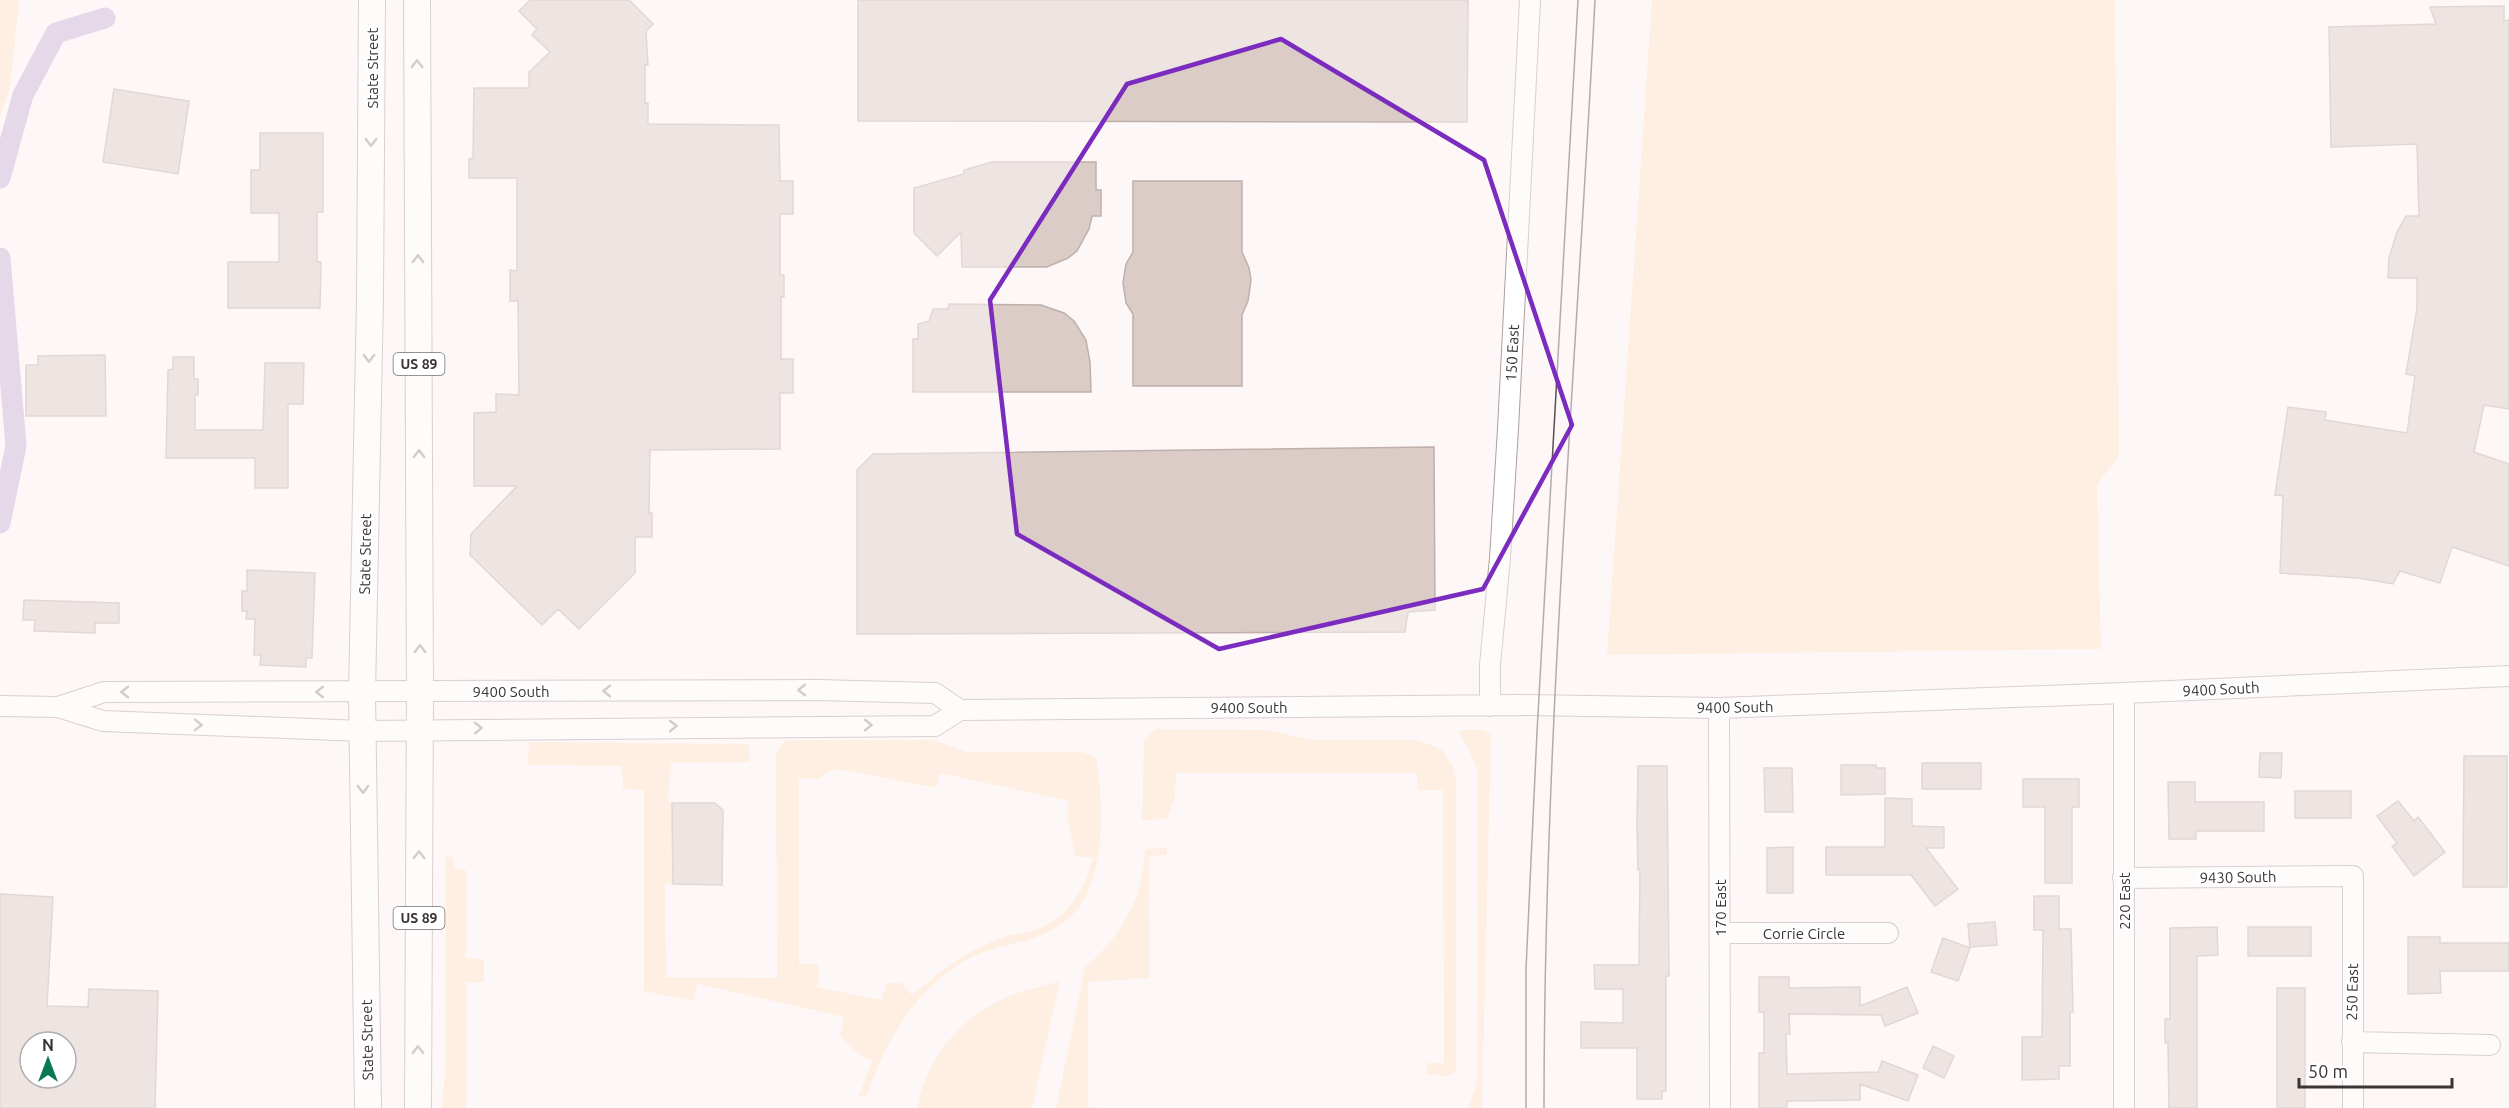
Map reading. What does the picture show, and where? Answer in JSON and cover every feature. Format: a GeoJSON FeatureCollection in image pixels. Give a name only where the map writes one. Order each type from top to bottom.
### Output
{"type":"FeatureCollection","features":[{"type":"Feature","properties":{"kind":"main road","name":"State Street"},"geometry":{"type":"LineString","coordinates":[[368,1108],[362,693],[370,299],[372,0]]}},
{"type":"Feature","properties":{"kind":"main road","name":"US 89"},"geometry":{"type":"LineString","coordinates":[[417,0],[420,691],[418,1108]]}},
{"type":"Feature","properties":{"kind":"street","name":"150 East"},"geometry":{"type":"LineString","coordinates":[[1490,706],[1490,665],[1502,534],[1530,0]]}},
{"type":"Feature","properties":{"kind":"street","name":"9400 South"},"geometry":{"type":"LineString","coordinates":[[0,706],[58,707],[103,722],[362,731],[934,726],[960,710],[1490,706],[1719,708],[2509,676]]}},
{"type":"Feature","properties":{"kind":"street","name":"9400 South"},"geometry":{"type":"LineString","coordinates":[[58,707],[104,692],[885,691],[934,693],[960,710]]}},
{"type":"Feature","properties":{"kind":"street","name":"220 East"},"geometry":{"type":"LineString","coordinates":[[2124,693],[2124,1108]]}},
{"type":"Feature","properties":{"kind":"street","name":"170 East"},"geometry":{"type":"LineString","coordinates":[[1719,708],[1720,1108]]}},
{"type":"Feature","properties":{"kind":"street","name":"9430 South"},"geometry":{"type":"LineString","coordinates":[[2123,878],[2353,876]]}},
{"type":"Feature","properties":{"kind":"street","name":"250 East"},"geometry":{"type":"LineString","coordinates":[[2353,876],[2353,1108]]}},
{"type":"Feature","properties":{"kind":"street","name":"Corrie Circle"},"geometry":{"type":"LineString","coordinates":[[1720,933],[1888,933]]}},
{"type":"Feature","properties":{"kind":"street"},"geometry":{"type":"LineString","coordinates":[[2352,1042],[2490,1045]]}},
{"type":"Feature","properties":{"kind":"highlighted area"},"geometry":{"type":"Polygon","coordinates":[[[1281,39],[1484,160],[1572,425],[1483,589],[1219,649],[1017,534],[990,300],[1127,84],[1281,39]]]}},
{"type":"Feature","properties":{"kind":"shaded area"},"geometry":{"type":"Polygon","coordinates":[[[0,0],[19,0],[10,89],[0,117],[0,0]]]}},
{"type":"Feature","properties":{"kind":"shaded area"},"geometry":{"type":"Polygon","coordinates":[[[1652,0],[2115,0],[2119,456],[2097,485],[2101,649],[1607,655],[1652,0]]]}},
{"type":"Feature","properties":{"kind":"shaded area"},"geometry":{"type":"Polygon","coordinates":[[[1156,729],[1268,730],[1312,740],[1418,740],[1441,749],[1453,767],[1456,781],[1456,1069],[1450,1075],[1426,1074],[1427,1063],[1444,1063],[1443,790],[1417,790],[1417,773],[1176,773],[1175,797],[1167,819],[1142,820],[1144,739],[1156,729]]]}},
{"type":"Feature","properties":{"kind":"shaded area"},"geometry":{"type":"Polygon","coordinates":[[[1462,730],[1483,730],[1491,734],[1482,1108],[1468,1108],[1477,1083],[1478,772],[1468,747],[1459,733],[1462,730]]]}},
{"type":"Feature","properties":{"kind":"shaded area"},"geometry":{"type":"Polygon","coordinates":[[[793,740],[933,740],[967,752],[1082,752],[1091,755],[1097,761],[1101,805],[1098,854],[1093,877],[1084,898],[1072,916],[1044,934],[978,954],[949,971],[933,985],[918,1001],[893,1036],[867,1096],[859,1096],[872,1061],[858,1053],[840,1036],[844,1017],[698,984],[693,1001],[644,991],[644,790],[623,789],[622,766],[528,765],[529,742],[749,744],[750,762],[671,763],[668,802],[672,803],[673,884],[665,883],[666,977],[777,978],[776,755],[782,743],[793,740]],[[839,769],[828,772],[818,779],[799,779],[799,964],[816,964],[820,969],[817,987],[881,1000],[886,984],[901,982],[912,995],[948,966],[972,951],[1001,938],[1035,930],[1051,922],[1068,907],[1081,889],[1092,858],[1075,856],[1067,815],[1069,801],[940,773],[936,788],[839,769]]]}},
{"type":"Feature","properties":{"kind":"shaded area"},"geometry":{"type":"Polygon","coordinates":[[[1167,847],[1167,855],[1149,856],[1150,978],[1088,982],[1088,1107],[1106,1108],[1056,1108],[1085,967],[1111,941],[1131,909],[1140,886],[1145,849],[1167,847]]]}},
{"type":"Feature","properties":{"kind":"shaded area"},"geometry":{"type":"Polygon","coordinates":[[[446,857],[453,857],[455,869],[466,870],[466,958],[484,959],[484,982],[466,983],[466,1108],[442,1108],[446,1062],[446,857]]]}},
{"type":"Feature","properties":{"kind":"shaded area"},"geometry":{"type":"Polygon","coordinates":[[[1060,981],[1032,1108],[917,1108],[921,1091],[935,1059],[956,1032],[969,1020],[1005,998],[1060,981]]]}},
{"type":"Feature","properties":{"kind":"building"},"geometry":{"type":"Polygon","coordinates":[[[530,0],[629,0],[653,24],[646,31],[648,65],[645,65],[645,103],[648,103],[648,124],[779,125],[780,181],[793,181],[793,214],[780,214],[780,275],[784,275],[784,297],[781,297],[781,359],[793,359],[793,393],[780,393],[780,449],[650,450],[649,513],[652,513],[652,537],[635,537],[635,573],[579,629],[558,609],[542,625],[470,555],[471,534],[517,486],[474,486],[474,413],[496,412],[496,394],[519,395],[518,301],[510,301],[510,270],[517,271],[517,178],[469,178],[469,159],[473,158],[474,88],[529,88],[529,72],[550,52],[532,35],[537,29],[519,11],[530,0]]]}},
{"type":"Feature","properties":{"kind":"building"},"geometry":{"type":"Polygon","coordinates":[[[858,0],[1468,0],[1467,122],[858,121],[858,0]]]}},
{"type":"Feature","properties":{"kind":"building"},"geometry":{"type":"Polygon","coordinates":[[[2504,6],[2504,21],[2509,20],[2509,409],[2484,405],[2474,452],[2509,464],[2509,566],[2452,547],[2440,583],[2400,571],[2393,584],[2358,578],[2280,573],[2283,496],[2275,495],[2288,407],[2326,412],[2325,420],[2407,433],[2415,376],[2406,374],[2417,308],[2417,278],[2388,278],[2389,258],[2397,232],[2406,216],[2419,216],[2417,144],[2331,147],[2329,27],[2436,24],[2430,7],[2504,6]]]}},
{"type":"Feature","properties":{"kind":"building"},"geometry":{"type":"Polygon","coordinates":[[[114,89],[189,101],[178,174],[103,162],[114,89]]]}},
{"type":"Feature","properties":{"kind":"building"},"geometry":{"type":"Polygon","coordinates":[[[260,133],[323,133],[323,212],[317,212],[317,262],[321,262],[320,308],[228,308],[228,262],[279,262],[279,213],[251,213],[251,170],[260,170],[260,133]]]}},
{"type":"Feature","properties":{"kind":"building"},"geometry":{"type":"Polygon","coordinates":[[[992,162],[1096,162],[1096,190],[1101,190],[1101,216],[1092,216],[1089,229],[1077,251],[1068,258],[1047,267],[962,267],[961,232],[937,256],[914,233],[914,188],[964,174],[964,170],[992,162]]]}},
{"type":"Feature","properties":{"kind":"building"},"geometry":{"type":"Polygon","coordinates":[[[1133,181],[1242,181],[1242,252],[1251,280],[1248,301],[1242,315],[1242,386],[1133,386],[1133,314],[1126,303],[1123,283],[1126,264],[1133,252],[1133,181]]]}},
{"type":"Feature","properties":{"kind":"building"},"geometry":{"type":"Polygon","coordinates":[[[949,304],[1041,305],[1064,313],[1074,321],[1086,340],[1090,362],[1091,392],[913,392],[913,339],[918,339],[918,324],[929,321],[933,309],[948,309],[949,304]]]}},
{"type":"Feature","properties":{"kind":"building"},"geometry":{"type":"Polygon","coordinates":[[[105,355],[106,416],[26,416],[26,365],[38,365],[38,356],[105,355]]]}},
{"type":"Feature","properties":{"kind":"building"},"geometry":{"type":"Polygon","coordinates":[[[173,357],[194,357],[194,379],[198,379],[198,395],[195,395],[195,430],[263,430],[265,363],[304,363],[303,404],[288,404],[288,488],[255,488],[255,458],[166,458],[168,370],[173,369],[173,357]]]}},
{"type":"Feature","properties":{"kind":"building"},"geometry":{"type":"Polygon","coordinates":[[[1434,447],[1435,610],[1408,612],[1405,632],[857,634],[857,470],[873,454],[1434,447]]]}},
{"type":"Feature","properties":{"kind":"building"},"geometry":{"type":"Polygon","coordinates":[[[247,570],[315,573],[312,658],[306,658],[306,667],[260,665],[261,655],[254,655],[255,619],[246,619],[247,611],[242,611],[242,591],[247,591],[247,570]]]}},
{"type":"Feature","properties":{"kind":"building"},"geometry":{"type":"Polygon","coordinates":[[[24,600],[119,603],[119,623],[95,623],[95,633],[34,631],[35,620],[23,620],[24,600]]]}},
{"type":"Feature","properties":{"kind":"building"},"geometry":{"type":"Polygon","coordinates":[[[2260,753],[2282,753],[2281,778],[2259,777],[2260,753]]]}},
{"type":"Feature","properties":{"kind":"building"},"geometry":{"type":"Polygon","coordinates":[[[2464,756],[2507,756],[2507,887],[2463,887],[2464,756]]]}},
{"type":"Feature","properties":{"kind":"building"},"geometry":{"type":"Polygon","coordinates":[[[1922,763],[1981,763],[1981,789],[1922,789],[1922,763]]]}},
{"type":"Feature","properties":{"kind":"building"},"geometry":{"type":"Polygon","coordinates":[[[1841,765],[1876,765],[1876,768],[1885,768],[1885,794],[1841,795],[1841,765]]]}},
{"type":"Feature","properties":{"kind":"building"},"geometry":{"type":"Polygon","coordinates":[[[1638,766],[1667,766],[1669,976],[1666,976],[1666,1091],[1662,1091],[1662,1099],[1637,1099],[1637,1048],[1581,1048],[1581,1022],[1623,1023],[1623,989],[1595,989],[1594,965],[1639,965],[1638,766]]]}},
{"type":"Feature","properties":{"kind":"building"},"geometry":{"type":"Polygon","coordinates":[[[1764,768],[1792,768],[1793,812],[1765,812],[1764,768]]]}},
{"type":"Feature","properties":{"kind":"building"},"geometry":{"type":"Polygon","coordinates":[[[2023,779],[2079,779],[2079,807],[2072,807],[2072,883],[2045,883],[2045,807],[2023,807],[2023,779]]]}},
{"type":"Feature","properties":{"kind":"building"},"geometry":{"type":"Polygon","coordinates":[[[2168,782],[2195,782],[2195,802],[2264,802],[2264,831],[2196,831],[2196,839],[2169,839],[2168,782]]]}},
{"type":"Feature","properties":{"kind":"building"},"geometry":{"type":"Polygon","coordinates":[[[2295,791],[2351,791],[2351,818],[2295,818],[2295,791]]]}},
{"type":"Feature","properties":{"kind":"building"},"geometry":{"type":"Polygon","coordinates":[[[1885,798],[1912,799],[1912,826],[1944,827],[1944,848],[1926,848],[1958,889],[1935,906],[1911,875],[1826,875],[1826,847],[1885,847],[1885,798]]]}},
{"type":"Feature","properties":{"kind":"building"},"geometry":{"type":"Polygon","coordinates":[[[2398,801],[2414,821],[2418,817],[2445,852],[2414,876],[2392,846],[2397,843],[2377,816],[2398,801]]]}},
{"type":"Feature","properties":{"kind":"building"},"geometry":{"type":"Polygon","coordinates":[[[672,803],[715,803],[723,810],[722,885],[673,884],[672,803]]]}},
{"type":"Feature","properties":{"kind":"building"},"geometry":{"type":"Polygon","coordinates":[[[1793,847],[1793,893],[1767,893],[1767,848],[1793,847]]]}},
{"type":"Feature","properties":{"kind":"building"},"geometry":{"type":"Polygon","coordinates":[[[0,894],[53,897],[47,1006],[88,1007],[89,989],[158,991],[155,1108],[0,1108],[0,894]]]}},
{"type":"Feature","properties":{"kind":"building"},"geometry":{"type":"Polygon","coordinates":[[[2034,896],[2059,896],[2059,929],[2071,929],[2073,1012],[2070,1012],[2070,1066],[2059,1066],[2059,1079],[2022,1080],[2022,1037],[2042,1037],[2043,930],[2034,930],[2034,896]]]}},
{"type":"Feature","properties":{"kind":"building"},"geometry":{"type":"Polygon","coordinates":[[[1995,922],[1997,945],[1970,947],[1968,924],[1995,922]]]}},
{"type":"Feature","properties":{"kind":"building"},"geometry":{"type":"Polygon","coordinates":[[[2217,927],[2218,955],[2197,956],[2197,1108],[2169,1108],[2168,1043],[2165,1043],[2165,1019],[2170,1019],[2170,928],[2217,927]]]}},
{"type":"Feature","properties":{"kind":"building"},"geometry":{"type":"Polygon","coordinates":[[[2248,927],[2311,927],[2311,956],[2248,956],[2248,927]]]}},
{"type":"Feature","properties":{"kind":"building"},"geometry":{"type":"Polygon","coordinates":[[[2408,937],[2440,937],[2440,943],[2509,943],[2509,971],[2440,971],[2441,993],[2408,994],[2408,937]]]}},
{"type":"Feature","properties":{"kind":"building"},"geometry":{"type":"Polygon","coordinates":[[[1943,938],[1970,948],[1958,981],[1931,972],[1943,938]]]}},
{"type":"Feature","properties":{"kind":"building"},"geometry":{"type":"Polygon","coordinates":[[[1759,977],[1789,977],[1789,988],[1860,987],[1860,1006],[1907,987],[1918,1013],[1885,1026],[1881,1015],[1789,1014],[1790,1034],[1786,1034],[1787,1074],[1878,1072],[1882,1061],[1918,1075],[1908,1101],[1860,1084],[1860,1100],[1787,1101],[1787,1108],[1759,1108],[1759,1053],[1764,1053],[1764,1012],[1759,1012],[1759,977]]]}},
{"type":"Feature","properties":{"kind":"building"},"geometry":{"type":"Polygon","coordinates":[[[2277,988],[2305,988],[2305,1108],[2277,1108],[2277,988]]]}},
{"type":"Feature","properties":{"kind":"building"},"geometry":{"type":"Polygon","coordinates":[[[1933,1046],[1954,1056],[1944,1078],[1923,1068],[1933,1046]]]}},
{"type":"Feature","properties":{"kind":"waterway"},"geometry":{"type":"LineString","coordinates":[[0,178],[23,95],[56,33],[105,18]]}},
{"type":"Feature","properties":{"kind":"waterway"},"geometry":{"type":"LineString","coordinates":[[0,258],[16,446],[0,523]]}},
{"type":"Feature","properties":{"kind":"tram line"},"geometry":{"type":"LineString","coordinates":[[1526,1108],[1526,969],[1537,732],[1578,0]]}},
{"type":"Feature","properties":{"kind":"tram line"},"geometry":{"type":"LineString","coordinates":[[1544,1108],[1545,969],[1555,692],[1595,0]]}}]}
